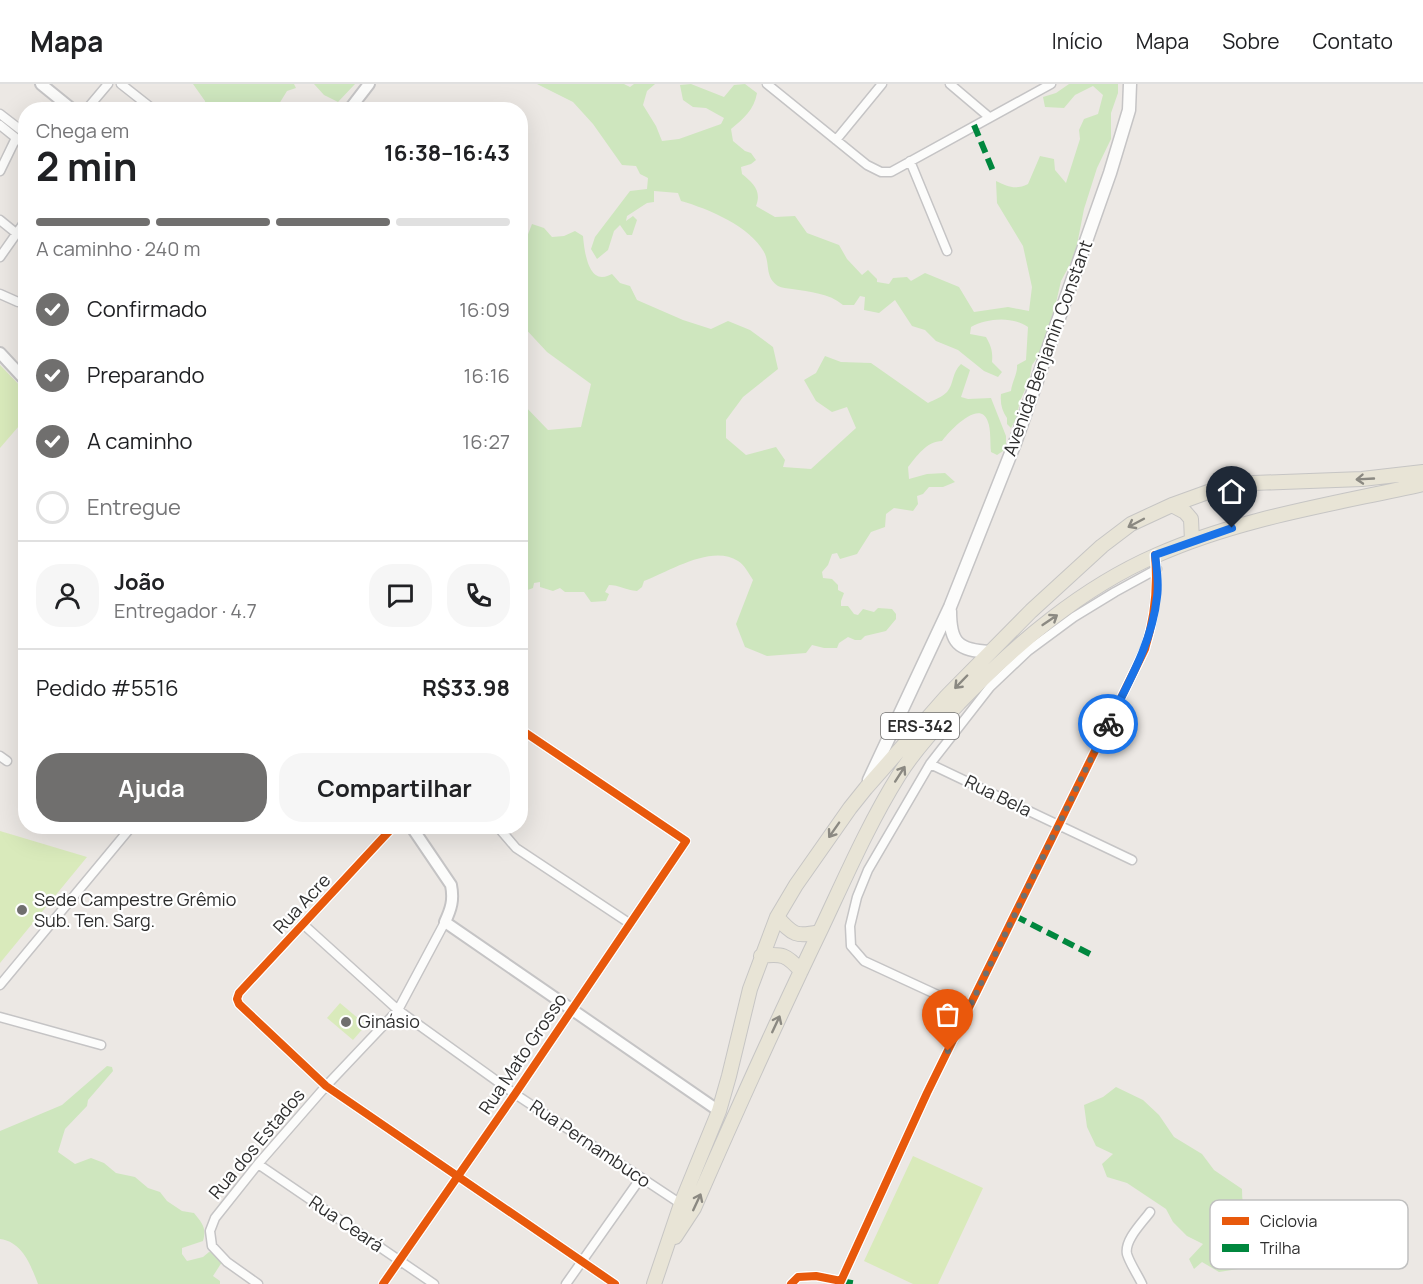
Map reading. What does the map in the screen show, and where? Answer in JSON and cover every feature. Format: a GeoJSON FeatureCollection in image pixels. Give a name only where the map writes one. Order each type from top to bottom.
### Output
{"type":"FeatureCollection","features":[{"type":"Feature","properties":{"kind":"main road","name":"Avenida Benjamin Constant"},"geometry":{"type":"LineString","coordinates":[[866,788],[950,607],[1015,443],[1110,173],[1129,110],[1131,84]]}},
{"type":"Feature","properties":{"kind":"main road","name":"ERS-342"},"geometry":{"type":"LineString","coordinates":[[654,1284],[681,1204],[719,1111],[750,989],[777,917],[795,885],[866,788],[947,696],[1031,611],[1102,546],[1131,525],[1172,505],[1219,488],[1254,483],[1362,479],[1423,472]]}},
{"type":"Feature","properties":{"kind":"main road","name":"ERS-342"},"geometry":{"type":"LineString","coordinates":[[666,1252],[694,1209],[819,932],[853,861],[900,774],[933,730],[981,680],[1040,626],[1103,583],[1156,562],[1192,541],[1288,514],[1423,484]]}},
{"type":"Feature","properties":{"kind":"main road"},"geometry":{"type":"LineString","coordinates":[[1172,505],[1185,512],[1191,519],[1192,541]]}},
{"type":"Feature","properties":{"kind":"main road","name":"Avenida Benjamin Constant"},"geometry":{"type":"LineString","coordinates":[[950,607],[950,631],[957,642],[970,651],[989,652]]}},
{"type":"Feature","properties":{"kind":"main road"},"geometry":{"type":"LineString","coordinates":[[777,917],[792,933],[802,936],[819,932]]}},
{"type":"Feature","properties":{"kind":"main road"},"geometry":{"type":"LineString","coordinates":[[761,956],[777,954],[791,959],[801,971]]}},
{"type":"Feature","properties":{"kind":"street"},"geometry":{"type":"LineString","coordinates":[[41,84],[63,102]]}},
{"type":"Feature","properties":{"kind":"street"},"geometry":{"type":"LineString","coordinates":[[93,102],[108,84]]}},
{"type":"Feature","properties":{"kind":"street"},"geometry":{"type":"LineString","coordinates":[[121,84],[144,102]]}},
{"type":"Feature","properties":{"kind":"street"},"geometry":{"type":"LineString","coordinates":[[355,102],[369,84]]}},
{"type":"Feature","properties":{"kind":"street"},"geometry":{"type":"LineString","coordinates":[[767,84],[836,140],[881,172],[891,172],[1051,84]]}},
{"type":"Feature","properties":{"kind":"street"},"geometry":{"type":"LineString","coordinates":[[836,140],[882,84]]}},
{"type":"Feature","properties":{"kind":"street"},"geometry":{"type":"LineString","coordinates":[[950,84],[989,117]]}},
{"type":"Feature","properties":{"kind":"street"},"geometry":{"type":"LineString","coordinates":[[0,114],[18,128]]}},
{"type":"Feature","properties":{"kind":"street"},"geometry":{"type":"LineString","coordinates":[[0,125],[16,138],[0,171]]}},
{"type":"Feature","properties":{"kind":"street"},"geometry":{"type":"LineString","coordinates":[[910,161],[947,250]]}},
{"type":"Feature","properties":{"kind":"street"},"geometry":{"type":"LineString","coordinates":[[0,220],[16,233]]}},
{"type":"Feature","properties":{"kind":"street"},"geometry":{"type":"LineString","coordinates":[[0,257],[18,230]]}},
{"type":"Feature","properties":{"kind":"street"},"geometry":{"type":"LineString","coordinates":[[0,294],[18,302]]}},
{"type":"Feature","properties":{"kind":"street"},"geometry":{"type":"LineString","coordinates":[[0,353],[18,372]]}},
{"type":"Feature","properties":{"kind":"street"},"geometry":{"type":"LineString","coordinates":[[968,1009],[864,961],[851,946],[850,926],[857,897],[868,870],[930,764],[990,687],[1028,651],[1156,562]]}},
{"type":"Feature","properties":{"kind":"street"},"geometry":{"type":"LineString","coordinates":[[791,1284],[798,1277],[816,1276],[841,1281],[927,1093],[1145,649],[1152,629],[1158,596],[1156,562]]}},
{"type":"Feature","properties":{"kind":"street","name":"Rua Mato Grosso"},"geometry":{"type":"LineString","coordinates":[[383,1284],[686,841],[528,734]]}},
{"type":"Feature","properties":{"kind":"street","name":"Rua Bela"},"geometry":{"type":"LineString","coordinates":[[930,764],[1132,860]]}},
{"type":"Feature","properties":{"kind":"street"},"geometry":{"type":"LineString","coordinates":[[0,985],[125,834]]}},
{"type":"Feature","properties":{"kind":"street","name":"Rua Acre"},"geometry":{"type":"LineString","coordinates":[[326,1086],[239,1004],[237,999],[239,993],[387,834]]}},
{"type":"Feature","properties":{"kind":"street"},"geometry":{"type":"LineString","coordinates":[[416,834],[451,885],[454,896],[445,922],[719,1111]]}},
{"type":"Feature","properties":{"kind":"street"},"geometry":{"type":"LineString","coordinates":[[504,834],[516,848],[629,923]]}},
{"type":"Feature","properties":{"kind":"street","name":"Rua dos Estados"},"geometry":{"type":"LineString","coordinates":[[258,1284],[227,1262],[213,1246],[210,1231],[215,1218],[258,1164],[326,1086],[398,1010],[445,922]]}},
{"type":"Feature","properties":{"kind":"street","name":"Rua Pernambuco"},"geometry":{"type":"LineString","coordinates":[[304,925],[398,1010],[515,1094],[640,1179],[681,1204]]}},
{"type":"Feature","properties":{"kind":"street"},"geometry":{"type":"LineString","coordinates":[[0,1017],[101,1045]]}},
{"type":"Feature","properties":{"kind":"street"},"geometry":{"type":"LineString","coordinates":[[326,1086],[615,1284]]}},
{"type":"Feature","properties":{"kind":"street","name":"Rua Ceará"},"geometry":{"type":"LineString","coordinates":[[258,1164],[434,1284]]}},
{"type":"Feature","properties":{"kind":"street"},"geometry":{"type":"LineString","coordinates":[[566,1284],[640,1179]]}},
{"type":"Feature","properties":{"kind":"street"},"geometry":{"type":"LineString","coordinates":[[1142,1284],[1127,1252],[1134,1234],[1150,1212]]}},
{"type":"Feature","properties":{"kind":"green space"},"geometry":{"type":"Polygon","coordinates":[[[193,84],[294,84],[296,88],[287,91],[280,102],[205,101],[193,84]]]}},
{"type":"Feature","properties":{"kind":"green space"},"geometry":{"type":"Polygon","coordinates":[[[314,84],[355,84],[338,102],[324,95],[314,84]]]}},
{"type":"Feature","properties":{"kind":"green space"},"geometry":{"type":"Polygon","coordinates":[[[537,84],[624,84],[630,87],[634,84],[655,84],[647,91],[643,105],[662,141],[679,139],[721,124],[724,118],[706,108],[693,107],[683,100],[680,85],[691,84],[724,97],[734,85],[745,84],[757,93],[756,99],[748,113],[731,129],[733,141],[751,153],[756,160],[741,167],[742,174],[753,184],[757,192],[756,206],[775,217],[795,216],[807,233],[839,245],[847,259],[862,275],[868,270],[877,282],[889,284],[893,278],[907,277],[911,281],[925,273],[959,287],[974,312],[1008,307],[1029,311],[1032,287],[1023,246],[997,203],[996,181],[1012,187],[1028,184],[1040,156],[1054,159],[1055,170],[1066,183],[1080,139],[1079,130],[1084,119],[1098,114],[1103,95],[1093,86],[1075,95],[1064,108],[1045,107],[1043,97],[1056,93],[1069,84],[1118,84],[1118,93],[1111,113],[1111,139],[1097,168],[1084,209],[1075,255],[1061,281],[1050,329],[1041,352],[1032,365],[1029,381],[1011,428],[1007,424],[1002,407],[1001,394],[1011,391],[1017,365],[1026,360],[1028,327],[1022,323],[1000,320],[984,322],[971,327],[970,334],[986,337],[988,340],[992,362],[1002,372],[998,377],[984,371],[958,350],[936,341],[925,330],[912,326],[895,300],[879,313],[864,310],[865,297],[860,296],[854,305],[843,305],[825,295],[778,286],[769,275],[765,254],[750,235],[729,220],[681,201],[678,193],[654,191],[654,202],[647,203],[627,216],[626,221],[633,216],[637,220],[632,235],[627,235],[620,225],[614,231],[608,250],[597,259],[591,249],[595,237],[630,191],[647,189],[648,178],[640,174],[636,166],[622,165],[593,124],[573,102],[537,84]]]}},
{"type":"Feature","properties":{"kind":"green space"},"geometry":{"type":"Polygon","coordinates":[[[532,224],[544,228],[552,237],[564,236],[575,231],[583,236],[587,261],[593,272],[602,277],[612,274],[620,283],[630,286],[637,300],[683,320],[711,329],[728,321],[750,330],[773,347],[778,369],[743,397],[726,420],[726,438],[746,455],[776,447],[785,460],[783,467],[811,469],[856,428],[847,407],[832,412],[816,401],[804,380],[816,373],[825,356],[841,362],[871,363],[928,403],[947,392],[961,364],[970,370],[961,397],[991,398],[1006,436],[1006,449],[997,455],[991,452],[989,425],[984,415],[978,413],[964,419],[942,441],[923,450],[908,467],[909,479],[927,474],[945,473],[955,482],[943,487],[929,487],[923,494],[917,496],[918,504],[913,511],[894,508],[886,514],[885,527],[871,532],[857,554],[840,559],[837,553],[832,554],[828,565],[822,572],[823,578],[832,579],[838,585],[838,590],[844,593],[841,606],[848,606],[854,614],[858,615],[863,609],[874,612],[878,608],[892,609],[896,614],[896,619],[886,631],[865,636],[861,640],[848,637],[839,643],[837,648],[812,645],[806,653],[767,656],[745,647],[736,624],[753,580],[740,562],[728,557],[704,557],[691,561],[644,581],[642,587],[637,591],[609,585],[605,592],[609,594],[606,601],[591,602],[584,592],[565,592],[560,588],[553,591],[540,587],[540,582],[534,583],[533,588],[528,590],[528,409],[548,430],[581,427],[591,384],[547,352],[528,332],[528,234],[532,224]]]}},
{"type":"Feature","properties":{"kind":"green space"},"geometry":{"type":"Polygon","coordinates":[[[0,365],[18,384],[18,427],[0,448],[0,365]]]}},
{"type":"Feature","properties":{"kind":"green space","name":"Sede Campestre Grêmio Sub. Ten. Sarg."},"geometry":{"type":"Polygon","coordinates":[[[0,831],[87,857],[0,963],[0,831]]]}},
{"type":"Feature","properties":{"kind":"green space","name":"Ginásio"},"geometry":{"type":"Polygon","coordinates":[[[340,1003],[366,1025],[353,1040],[327,1018],[340,1003]]]}},
{"type":"Feature","properties":{"kind":"green space"},"geometry":{"type":"Polygon","coordinates":[[[107,1066],[112,1067],[113,1071],[88,1100],[87,1106],[65,1129],[58,1152],[75,1164],[91,1158],[104,1163],[116,1173],[135,1177],[148,1188],[160,1192],[167,1201],[182,1211],[194,1213],[203,1226],[203,1241],[182,1248],[182,1254],[187,1261],[203,1257],[209,1252],[216,1253],[222,1262],[213,1276],[220,1281],[220,1284],[38,1284],[29,1263],[20,1250],[8,1241],[0,1239],[0,1131],[62,1105],[107,1066]]]}},
{"type":"Feature","properties":{"kind":"green space"},"geometry":{"type":"Polygon","coordinates":[[[1116,1087],[1143,1100],[1159,1115],[1174,1137],[1202,1154],[1214,1170],[1242,1189],[1243,1200],[1210,1200],[1210,1267],[1202,1262],[1194,1269],[1189,1259],[1203,1244],[1187,1236],[1173,1222],[1166,1209],[1127,1183],[1107,1177],[1102,1164],[1113,1154],[1096,1146],[1087,1127],[1084,1105],[1103,1097],[1116,1087]]]}},
{"type":"Feature","properties":{"kind":"green space"},"geometry":{"type":"Polygon","coordinates":[[[913,1156],[983,1188],[938,1284],[913,1284],[864,1261],[913,1156]]]}},
{"type":"Feature","properties":{"kind":"green space"},"geometry":{"type":"Polygon","coordinates":[[[1214,1269],[1238,1269],[1219,1272],[1214,1269]]]}},
{"type":"Feature","properties":{"kind":"marked path"},"geometry":{"type":"LineString","coordinates":[[974,125],[993,171]]}},
{"type":"Feature","properties":{"kind":"marked path"},"geometry":{"type":"LineString","coordinates":[[1015,916],[1092,955]]}},
{"type":"Feature","properties":{"kind":"marked path"},"geometry":{"type":"LineString","coordinates":[[841,1281],[857,1284]]}},
{"type":"Feature","properties":{"kind":"cycle path"},"geometry":{"type":"LineString","coordinates":[[791,1284],[798,1277],[816,1276],[841,1281],[927,1093],[1145,649],[1155,603],[1155,555]]}},
{"type":"Feature","properties":{"kind":"cycle path"},"geometry":{"type":"LineString","coordinates":[[383,1284],[686,841],[528,734]]}},
{"type":"Feature","properties":{"kind":"cycle path"},"geometry":{"type":"LineString","coordinates":[[387,834],[239,993],[237,999],[239,1004],[326,1086],[615,1284]]}},
{"type":"Feature","properties":{"kind":"way so far"},"geometry":{"type":"LineString","coordinates":[[948,1051],[1108,724]]}},
{"type":"Feature","properties":{"kind":"place","name":"Sede Campestre Grêmio Sub. Ten. Sarg."},"geometry":{"type":"Point","coordinates":[22,910]}},
{"type":"Feature","properties":{"kind":"place","name":"Ginásio"},"geometry":{"type":"Point","coordinates":[346,1022]}},
{"type":"Feature","properties":{"kind":"route"},"geometry":{"type":"LineString","coordinates":[[1108,724],[1145,649],[1152,629],[1158,596],[1155,555],[1232,528]]}}]}
